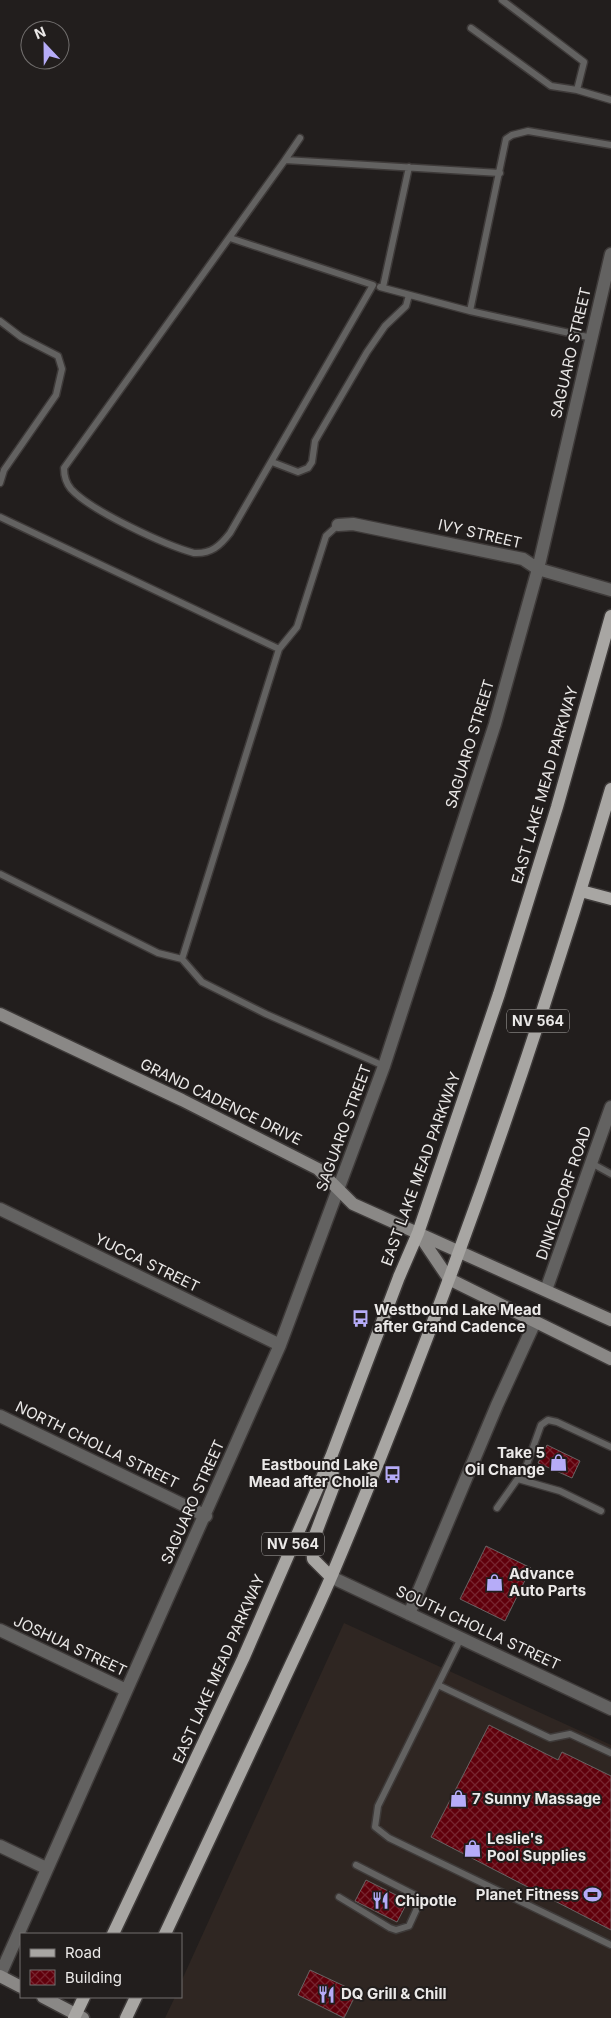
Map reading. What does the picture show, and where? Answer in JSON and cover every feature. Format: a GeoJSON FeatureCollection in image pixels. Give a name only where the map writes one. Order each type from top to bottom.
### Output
{"type":"FeatureCollection","features":[{"type":"Feature","properties":{"kind":"main road","name":"EAST LAKE MEAD PARKWAY"},"geometry":{"type":"LineString","coordinates":[[113,1933],[243,1659],[331,1457],[399,1277],[418,1233],[499,994],[557,807],[611,616]]}},
{"type":"Feature","properties":{"kind":"main road","name":"NV 564"},"geometry":{"type":"LineString","coordinates":[[165,1933],[331,1577],[449,1280],[581,891],[611,788]]}},
{"type":"Feature","properties":{"kind":"main road"},"geometry":{"type":"LineString","coordinates":[[581,891],[611,899]]}},
{"type":"Feature","properties":{"kind":"main road","name":"GRAND CADENCE DRIVE"},"geometry":{"type":"LineString","coordinates":[[0,1014],[182,1100],[318,1169],[353,1204],[611,1320]]}},
{"type":"Feature","properties":{"kind":"main road"},"geometry":{"type":"LineString","coordinates":[[418,1233],[449,1280],[611,1359]]}},
{"type":"Feature","properties":{"kind":"main road"},"geometry":{"type":"LineString","coordinates":[[331,1457],[334,1485],[312,1542],[314,1560],[331,1577]]}},
{"type":"Feature","properties":{"kind":"main road"},"geometry":{"type":"LineString","coordinates":[[0,1976],[20,1986]]}},
{"type":"Feature","properties":{"kind":"main road"},"geometry":{"type":"LineString","coordinates":[[44,1998],[77,2017],[84,1998]]}},
{"type":"Feature","properties":{"kind":"main road"},"geometry":{"type":"LineString","coordinates":[[126,2018],[136,1998]]}},
{"type":"Feature","properties":{"kind":"street","name":"SAGUARO STREET"},"geometry":{"type":"LineString","coordinates":[[0,1976],[46,1868],[206,1516],[280,1346],[384,1066],[495,724],[538,569],[611,254]]}},
{"type":"Feature","properties":{"kind":"street","name":"IVY STREET"},"geometry":{"type":"LineString","coordinates":[[338,525],[353,524],[419,536],[523,559],[538,569],[611,590]]}},
{"type":"Feature","properties":{"kind":"street","name":"DINKLEDORF ROAD"},"geometry":{"type":"LineString","coordinates":[[546,1290],[593,1164],[611,1107]]}},
{"type":"Feature","properties":{"kind":"street","name":"YUCCA STREET"},"geometry":{"type":"LineString","coordinates":[[0,1209],[280,1346]]}},
{"type":"Feature","properties":{"kind":"street"},"geometry":{"type":"LineString","coordinates":[[410,1614],[497,1405],[535,1322]]}},
{"type":"Feature","properties":{"kind":"street","name":"NORTH CHOLLA STREET"},"geometry":{"type":"LineString","coordinates":[[0,1416],[206,1516]]}},
{"type":"Feature","properties":{"kind":"street","name":"SOUTH CHOLLA STREET"},"geometry":{"type":"LineString","coordinates":[[331,1577],[611,1710]]}},
{"type":"Feature","properties":{"kind":"street","name":"JOSHUA STREET"},"geometry":{"type":"LineString","coordinates":[[0,1630],[126,1690]]}},
{"type":"Feature","properties":{"kind":"street"},"geometry":{"type":"LineString","coordinates":[[0,1846],[46,1868]]}},
{"type":"Feature","properties":{"kind":"lane"},"geometry":{"type":"LineString","coordinates":[[502,0],[584,62],[577,90]]}},
{"type":"Feature","properties":{"kind":"lane"},"geometry":{"type":"LineString","coordinates":[[472,28],[551,86],[577,90],[611,100]]}},
{"type":"Feature","properties":{"kind":"lane"},"geometry":{"type":"LineString","coordinates":[[470,310],[506,139],[520,132],[538,132],[611,145]]}},
{"type":"Feature","properties":{"kind":"lane"},"geometry":{"type":"LineString","coordinates":[[300,138],[68,461],[64,474],[70,488],[107,515],[187,551],[201,554],[209,552],[223,542],[272,462],[374,285]]}},
{"type":"Feature","properties":{"kind":"lane"},"geometry":{"type":"LineString","coordinates":[[285,160],[500,173]]}},
{"type":"Feature","properties":{"kind":"lane"},"geometry":{"type":"LineString","coordinates":[[382,288],[409,167]]}},
{"type":"Feature","properties":{"kind":"lane"},"geometry":{"type":"LineString","coordinates":[[230,238],[382,288],[592,338]]}},
{"type":"Feature","properties":{"kind":"lane"},"geometry":{"type":"LineString","coordinates":[[272,462],[298,472],[308,468],[312,462],[315,441],[367,352],[385,326],[406,306],[409,295]]}},
{"type":"Feature","properties":{"kind":"lane"},"geometry":{"type":"LineString","coordinates":[[0,321],[21,337],[58,356],[62,369],[56,395],[4,470],[0,482]]}},
{"type":"Feature","properties":{"kind":"lane"},"geometry":{"type":"LineString","coordinates":[[0,517],[279,649]]}},
{"type":"Feature","properties":{"kind":"lane"},"geometry":{"type":"LineString","coordinates":[[182,959],[279,649],[297,628],[326,536],[338,525]]}},
{"type":"Feature","properties":{"kind":"lane"},"geometry":{"type":"LineString","coordinates":[[0,874],[158,953],[182,959],[202,982],[266,1014],[384,1066]]}},
{"type":"Feature","properties":{"kind":"lane"},"geometry":{"type":"LineString","coordinates":[[593,1164],[611,1174]]}},
{"type":"Feature","properties":{"kind":"lane"},"geometry":{"type":"LineString","coordinates":[[497,1508],[526,1467],[541,1426],[548,1420],[557,1422],[611,1447]]}},
{"type":"Feature","properties":{"kind":"lane"},"geometry":{"type":"LineString","coordinates":[[518,1478],[560,1491],[601,1511]]}},
{"type":"Feature","properties":{"kind":"lane"},"geometry":{"type":"LineString","coordinates":[[460,1638],[378,1806],[375,1827],[389,1838],[611,1945]]}},
{"type":"Feature","properties":{"kind":"lane"},"geometry":{"type":"LineString","coordinates":[[438,1685],[550,1738],[570,1734],[611,1753]]}},
{"type":"Feature","properties":{"kind":"lane"},"geometry":{"type":"LineString","coordinates":[[339,1897],[390,1928],[396,1930],[409,1926],[419,1904],[415,1895],[356,1865]]}},
{"type":"Feature","properties":{"kind":"shaded area"},"geometry":{"type":"Polygon","coordinates":[[[344,1623],[611,1745],[611,2018],[165,2018],[175,1998],[182,1998],[182,1980],[344,1623]]]}},
{"type":"Feature","properties":{"kind":"building"},"geometry":{"type":"Polygon","coordinates":[[[547,1445],[580,1461],[572,1478],[538,1463],[547,1445]]]}},
{"type":"Feature","properties":{"kind":"building","name":"Advance Auto Parts"},"geometry":{"type":"Polygon","coordinates":[[[486,1546],[531,1568],[505,1621],[460,1599],[486,1546]]]}},
{"type":"Feature","properties":{"kind":"building"},"geometry":{"type":"Polygon","coordinates":[[[489,1725],[558,1760],[562,1752],[611,1776],[611,1930],[431,1837],[489,1725]]]}},
{"type":"Feature","properties":{"kind":"building","name":"Chipotle"},"geometry":{"type":"Polygon","coordinates":[[[366,1880],[408,1901],[397,1922],[355,1901],[366,1880]]]}},
{"type":"Feature","properties":{"kind":"building","name":"DQ Grill & Chill"},"geometry":{"type":"Polygon","coordinates":[[[310,1970],[357,1992],[344,2018],[298,1995],[310,1970]]]}},
{"type":"Feature","properties":{"kind":"place","name":"Westbound Lake Mead after Grand Cadence"},"geometry":{"type":"Point","coordinates":[360,1319]}},
{"type":"Feature","properties":{"kind":"place","name":"Take 5 Oil Change"},"geometry":{"type":"Point","coordinates":[559,1462]}},
{"type":"Feature","properties":{"kind":"place","name":"Eastbound Lake Mead after Cholla"},"geometry":{"type":"Point","coordinates":[392,1474]}},
{"type":"Feature","properties":{"kind":"place","name":"Advance Auto Parts"},"geometry":{"type":"Point","coordinates":[495,1583]}},
{"type":"Feature","properties":{"kind":"place","name":"7 Sunny Massage"},"geometry":{"type":"Point","coordinates":[458,1799]}},
{"type":"Feature","properties":{"kind":"place","name":"Leslie's Pool Supplies"},"geometry":{"type":"Point","coordinates":[473,1848]}},
{"type":"Feature","properties":{"kind":"place","name":"Planet Fitness"},"geometry":{"type":"Point","coordinates":[593,1895]}},
{"type":"Feature","properties":{"kind":"place","name":"Chipotle"},"geometry":{"type":"Point","coordinates":[381,1901]}},
{"type":"Feature","properties":{"kind":"place","name":"DQ Grill & Chill"},"geometry":{"type":"Point","coordinates":[327,1994]}}]}
